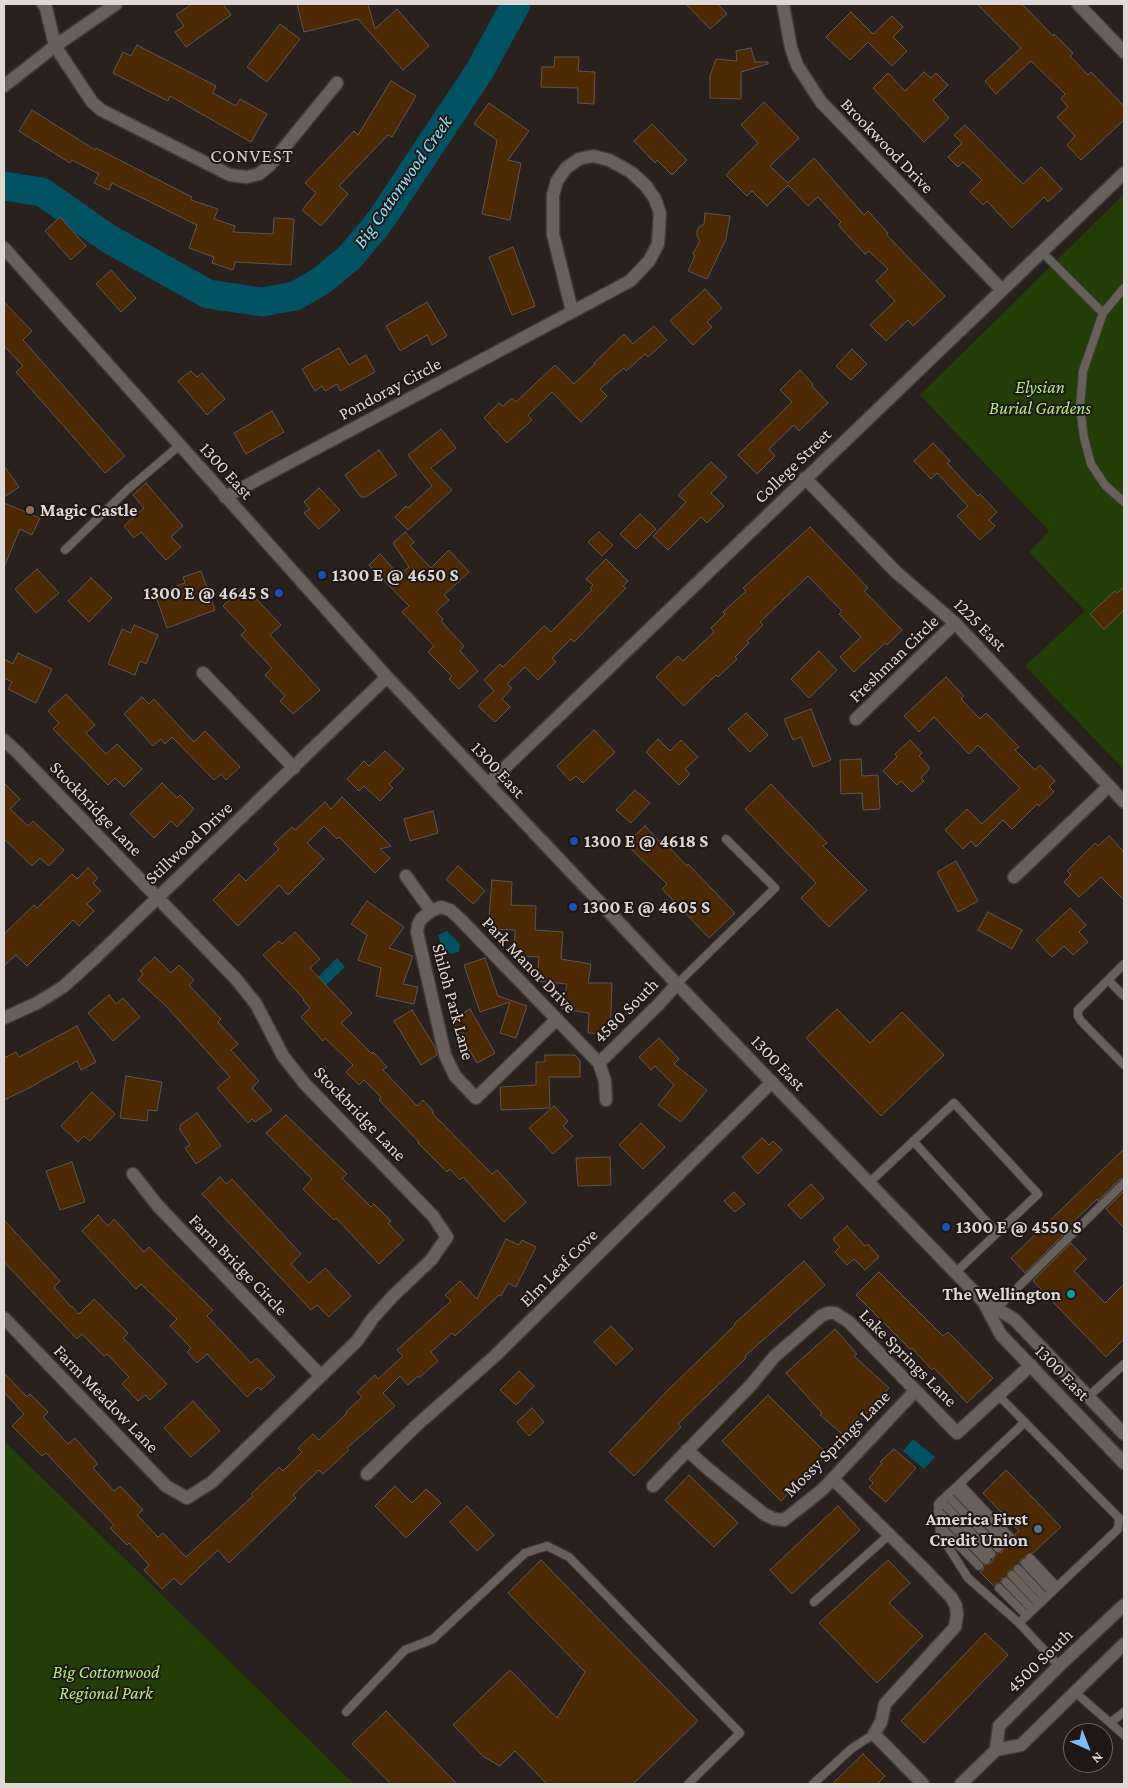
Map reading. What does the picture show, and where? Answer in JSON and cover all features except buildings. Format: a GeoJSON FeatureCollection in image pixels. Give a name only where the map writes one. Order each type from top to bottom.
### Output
{"type":"FeatureCollection","features":[{"type":"Feature","properties":{"kind":"street"},"geometry":{"type":"LineString","coordinates":[[43,4],[46,8],[55,46],[92,102],[101,110],[230,174],[247,177],[259,174],[270,165],[337,83]]}},
{"type":"Feature","properties":{"kind":"street"},"geometry":{"type":"LineString","coordinates":[[4,86],[55,46],[116,4]]}},
{"type":"Feature","properties":{"kind":"street","name":"Brookwood Drive"},"geometry":{"type":"LineString","coordinates":[[784,4],[791,48],[798,65],[821,102],[1002,290]]}},
{"type":"Feature","properties":{"kind":"street"},"geometry":{"type":"LineString","coordinates":[[1078,4],[1124,52]]}},
{"type":"Feature","properties":{"kind":"street","name":"Pondoray Circle"},"geometry":{"type":"LineString","coordinates":[[225,497],[630,281],[649,261],[658,244],[660,213],[646,186],[631,172],[610,160],[593,156],[579,159],[566,168],[557,181],[553,195],[553,234],[572,311]]}},
{"type":"Feature","properties":{"kind":"street","name":"College Street"},"geometry":{"type":"LineString","coordinates":[[488,784],[1124,173]]}},
{"type":"Feature","properties":{"kind":"street","name":"1300 East"},"geometry":{"type":"LineString","coordinates":[[4,248],[387,677],[677,984],[983,1301],[1002,1335],[1124,1463]]}},
{"type":"Feature","properties":{"kind":"street","name":"1225 East"},"geometry":{"type":"LineString","coordinates":[[805,478],[896,572],[955,623],[1124,802]]}},
{"type":"Feature","properties":{"kind":"street","name":"Freshman Circle"},"geometry":{"type":"LineString","coordinates":[[856,719],[955,623]]}},
{"type":"Feature","properties":{"kind":"street"},"geometry":{"type":"LineString","coordinates":[[203,673],[294,768]]}},
{"type":"Feature","properties":{"kind":"street","name":"Stillwood Drive"},"geometry":{"type":"LineString","coordinates":[[4,1018],[37,1003],[63,987],[387,677]]}},
{"type":"Feature","properties":{"kind":"street","name":"Stockbridge Lane"},"geometry":{"type":"LineString","coordinates":[[4,740],[236,979],[256,1004],[283,1056],[305,1084],[433,1216],[446,1237],[430,1260],[393,1296],[373,1318],[357,1340],[212,1482],[188,1498]]}},
{"type":"Feature","properties":{"kind":"street"},"geometry":{"type":"LineString","coordinates":[[1014,877],[1109,786]]}},
{"type":"Feature","properties":{"kind":"street"},"geometry":{"type":"LineString","coordinates":[[406,876],[431,911]]}},
{"type":"Feature","properties":{"kind":"street","name":"Park Manor Drive"},"geometry":{"type":"LineString","coordinates":[[431,911],[441,907],[450,910],[459,918],[599,1063],[605,1081],[606,1100]]}},
{"type":"Feature","properties":{"kind":"street","name":"Shiloh Park Lane"},"geometry":{"type":"LineString","coordinates":[[431,911],[422,919],[418,925],[417,932],[445,1055],[455,1076],[476,1098],[557,1019]]}},
{"type":"Feature","properties":{"kind":"street","name":"4580 South"},"geometry":{"type":"LineString","coordinates":[[599,1063],[677,984]]}},
{"type":"Feature","properties":{"kind":"street","name":"Elm Leaf Cove"},"geometry":{"type":"LineString","coordinates":[[367,1474],[417,1425],[495,1356],[772,1082]]}},
{"type":"Feature","properties":{"kind":"street","name":"Farm Bridge Circle"},"geometry":{"type":"LineString","coordinates":[[133,1174],[158,1206],[321,1376]]}},
{"type":"Feature","properties":{"kind":"street","name":"1300 East"},"geometry":{"type":"LineString","coordinates":[[983,1301],[1014,1319],[1124,1434]]}},
{"type":"Feature","properties":{"kind":"street","name":"Lake Springs Lane"},"geometry":{"type":"LineString","coordinates":[[653,1486],[751,1385],[774,1357],[821,1316],[828,1313],[835,1313],[849,1322],[957,1433],[1031,1365]]}},
{"type":"Feature","properties":{"kind":"street","name":"Farm Meadow Lane"},"geometry":{"type":"LineString","coordinates":[[4,1318],[166,1486],[188,1498]]}},
{"type":"Feature","properties":{"kind":"street","name":"Mossy Springs Lane"},"geometry":{"type":"LineString","coordinates":[[687,1450],[764,1514],[774,1519],[784,1520],[822,1490],[915,1391]]}},
{"type":"Feature","properties":{"kind":"street"},"geometry":{"type":"LineString","coordinates":[[833,1478],[951,1597],[956,1606],[955,1628],[885,1704],[881,1722],[874,1734],[923,1784]]}},
{"type":"Feature","properties":{"kind":"street","name":"4500 South"},"geometry":{"type":"LineString","coordinates":[[996,1750],[999,1726],[1124,1605]]}},
{"type":"Feature","properties":{"kind":"street"},"geometry":{"type":"LineString","coordinates":[[961,1784],[996,1750],[1020,1745],[1124,1644]]}},
{"type":"Feature","properties":{"kind":"lane"},"geometry":{"type":"LineString","coordinates":[[1042,252],[1103,313]]}},
{"type":"Feature","properties":{"kind":"lane"},"geometry":{"type":"LineString","coordinates":[[1124,288],[1103,313],[1083,371],[1080,407],[1084,438],[1091,464],[1105,485],[1124,502]]}},
{"type":"Feature","properties":{"kind":"lane"},"geometry":{"type":"LineString","coordinates":[[65,550],[127,490],[180,445]]}},
{"type":"Feature","properties":{"kind":"lane"},"geometry":{"type":"LineString","coordinates":[[677,984],[775,888],[726,839]]}},
{"type":"Feature","properties":{"kind":"lane"},"geometry":{"type":"LineString","coordinates":[[1124,964],[1078,1010],[1078,1016],[1124,1065]]}},
{"type":"Feature","properties":{"kind":"lane"},"geometry":{"type":"LineString","coordinates":[[1108,980],[1124,996]]}},
{"type":"Feature","properties":{"kind":"lane"},"geometry":{"type":"LineString","coordinates":[[869,1183],[954,1103],[1038,1194],[955,1273]]}},
{"type":"Feature","properties":{"kind":"lane"},"geometry":{"type":"LineString","coordinates":[[914,1141],[997,1233]]}},
{"type":"Feature","properties":{"kind":"lane"},"geometry":{"type":"LineString","coordinates":[[997,1308],[1124,1183]]}},
{"type":"Feature","properties":{"kind":"lane"},"geometry":{"type":"LineString","coordinates":[[1089,1396],[1124,1364]]}},
{"type":"Feature","properties":{"kind":"lane"},"geometry":{"type":"LineString","coordinates":[[999,1396],[1119,1518],[1118,1529],[1019,1623]]}},
{"type":"Feature","properties":{"kind":"lane"},"geometry":{"type":"LineString","coordinates":[[1024,1422],[938,1504],[940,1534],[968,1578],[1019,1623],[1059,1666]]}},
{"type":"Feature","properties":{"kind":"lane"},"geometry":{"type":"LineString","coordinates":[[957,1486],[1007,1540]]}},
{"type":"Feature","properties":{"kind":"lane"},"geometry":{"type":"LineString","coordinates":[[947,1495],[998,1548]]}},
{"type":"Feature","properties":{"kind":"lane"},"geometry":{"type":"LineString","coordinates":[[938,1511],[989,1557],[941,1501]]}},
{"type":"Feature","properties":{"kind":"lane"},"geometry":{"type":"LineString","coordinates":[[940,1525],[979,1566]]}},
{"type":"Feature","properties":{"kind":"lane"},"geometry":{"type":"LineString","coordinates":[[814,1602],[889,1535]]}},
{"type":"Feature","properties":{"kind":"lane"},"geometry":{"type":"LineString","coordinates":[[346,1712],[405,1650],[432,1639],[524,1553],[547,1546],[569,1557],[740,1733],[688,1784]]}},
{"type":"Feature","properties":{"kind":"lane"},"geometry":{"type":"LineString","coordinates":[[1028,1561],[1055,1590]]}},
{"type":"Feature","properties":{"kind":"lane"},"geometry":{"type":"LineString","coordinates":[[1036,1607],[1012,1575],[1046,1598]]}},
{"type":"Feature","properties":{"kind":"lane"},"geometry":{"type":"LineString","coordinates":[[1000,1588],[1027,1616]]}},
{"type":"Feature","properties":{"kind":"lane"},"geometry":{"type":"LineString","coordinates":[[1076,1692],[1110,1723],[1124,1712]]}},
{"type":"Feature","properties":{"kind":"lane"},"geometry":{"type":"LineString","coordinates":[[1113,1726],[1124,1736]]}},
{"type":"Feature","properties":{"kind":"lane"},"geometry":{"type":"LineString","coordinates":[[813,1784],[850,1749],[874,1734]]}},
{"type":"Feature","properties":{"kind":"green space","name":"Elysian Burial Gardens"},"geometry":{"type":"Polygon","coordinates":[[[1124,194],[1124,770],[1025,666],[1085,611],[1029,552],[1049,531],[920,395],[1124,194]]]}},
{"type":"Feature","properties":{"kind":"green space","name":"Big Cottonwood Regional Park"},"geometry":{"type":"Polygon","coordinates":[[[4,1441],[201,1633],[354,1784],[4,1784],[4,1441]]]}},
{"type":"Feature","properties":{"kind":"water"},"geometry":{"type":"Polygon","coordinates":[[[447,931],[460,944],[459,952],[443,955],[438,935],[447,931]]]}},
{"type":"Feature","properties":{"kind":"water"},"geometry":{"type":"Polygon","coordinates":[[[337,958],[345,967],[326,985],[317,978],[337,958]]]}},
{"type":"Feature","properties":{"kind":"water"},"geometry":{"type":"Polygon","coordinates":[[[913,1439],[935,1457],[924,1469],[903,1451],[913,1439]]]}},
{"type":"Feature","properties":{"kind":"waterway","name":"Big Cottonwood Creek"},"geometry":{"type":"LineString","coordinates":[[4,186],[42,192],[109,239],[208,294],[262,302],[295,296],[321,281],[350,257],[380,221],[479,72],[516,4]]}},
{"type":"Feature","properties":{"kind":"place","name":"Magic Castle"},"geometry":{"type":"Point","coordinates":[30,510]}},
{"type":"Feature","properties":{"kind":"place","name":"1300 E @ 4650 S"},"geometry":{"type":"Point","coordinates":[322,575]}},
{"type":"Feature","properties":{"kind":"place","name":"1300 E @ 4645 S"},"geometry":{"type":"Point","coordinates":[279,593]}},
{"type":"Feature","properties":{"kind":"place","name":"1300 E @ 4618 S"},"geometry":{"type":"Point","coordinates":[574,841]}},
{"type":"Feature","properties":{"kind":"place","name":"1300 E @ 4605 S"},"geometry":{"type":"Point","coordinates":[573,907]}},
{"type":"Feature","properties":{"kind":"place","name":"1300 E @ 4550 S"},"geometry":{"type":"Point","coordinates":[946,1227]}},
{"type":"Feature","properties":{"kind":"place","name":"The Wellington"},"geometry":{"type":"Point","coordinates":[1071,1294]}},
{"type":"Feature","properties":{"kind":"place","name":"America First Credit Union"},"geometry":{"type":"Point","coordinates":[1038,1529]}},
{"type":"Feature","properties":{"kind":"district","name":"CONVEST"},"geometry":{"type":"Point","coordinates":[252,156]}}]}
